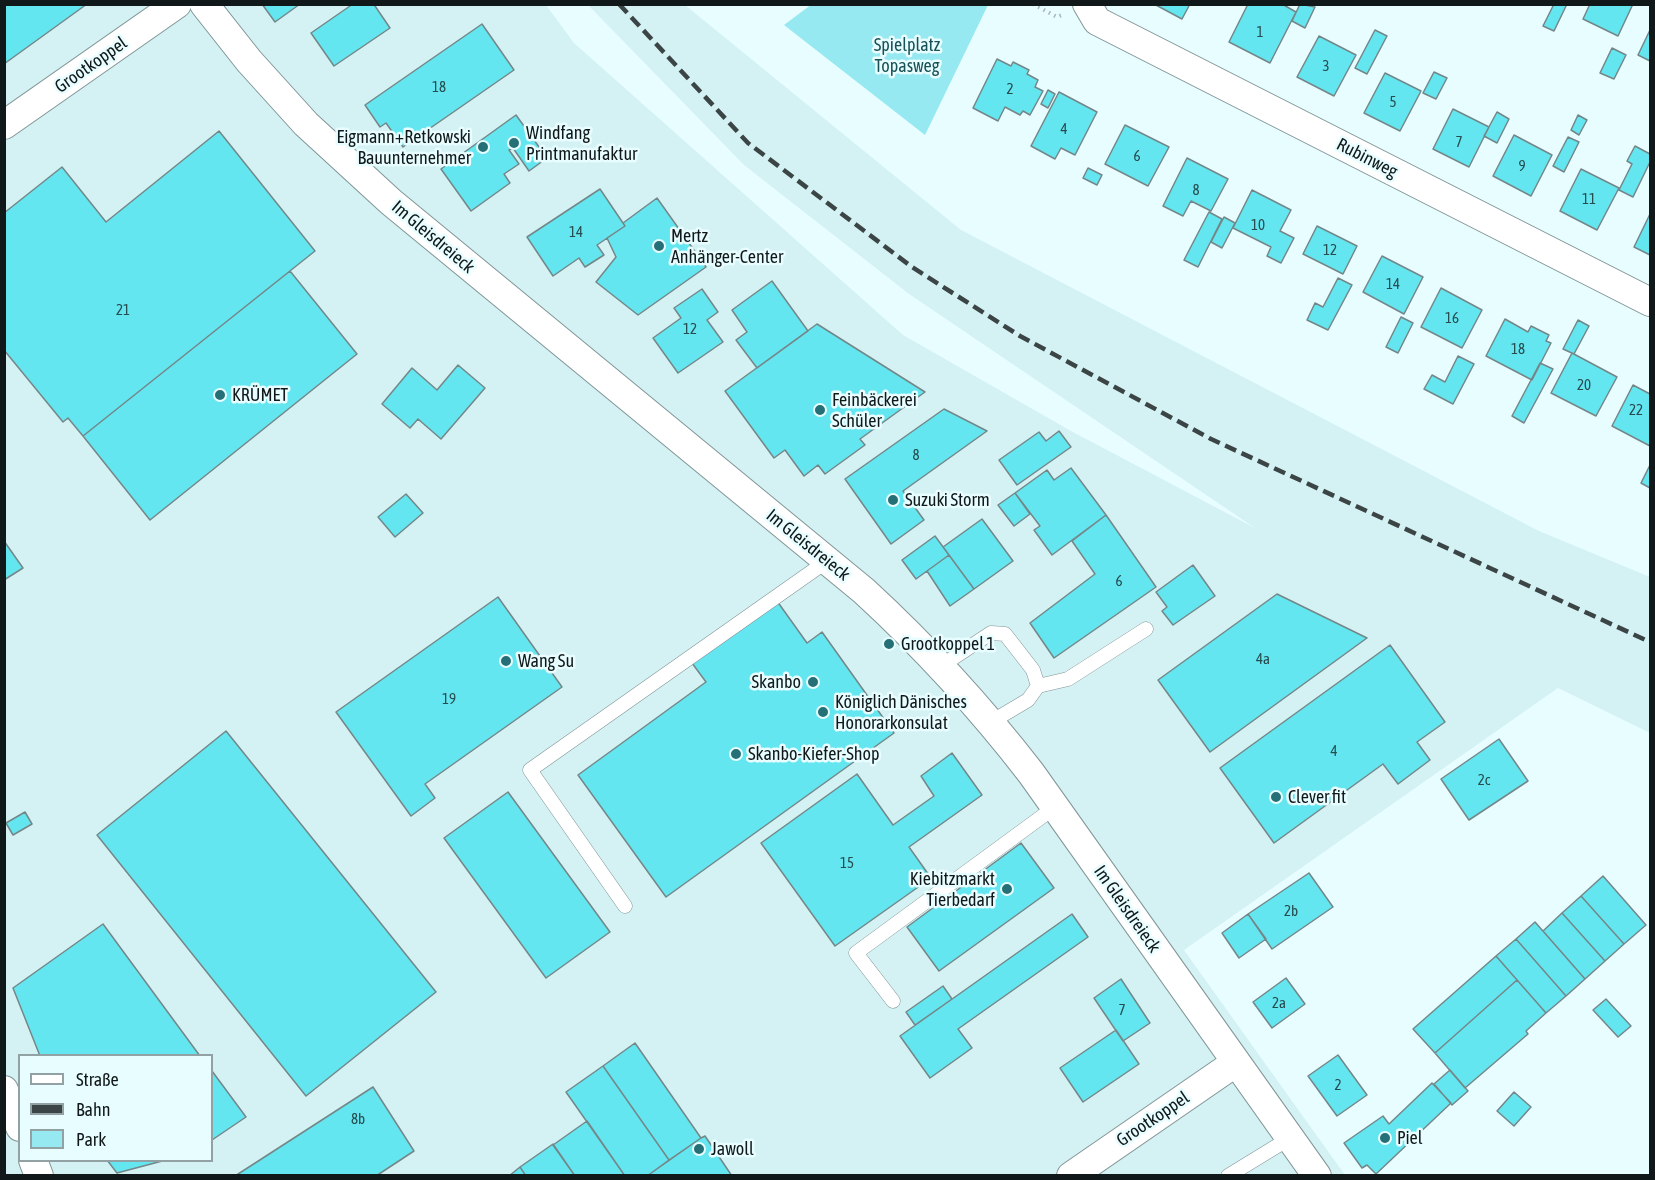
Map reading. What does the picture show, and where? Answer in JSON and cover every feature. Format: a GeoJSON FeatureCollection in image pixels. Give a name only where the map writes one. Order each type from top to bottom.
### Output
{"type":"FeatureCollection","features":[{"type":"Feature","properties":{"kind":"street","name":"Grootkoppel"},"geometry":{"type":"LineString","coordinates":[[4,125],[177,4]]}},
{"type":"Feature","properties":{"kind":"street","name":"Im Gleisdreieck"},"geometry":{"type":"LineString","coordinates":[[204,4],[249,62],[306,124],[391,202],[827,561],[912,635],[991,722],[1055,807],[1317,1176]]}},
{"type":"Feature","properties":{"kind":"street","name":"Rubinweg"},"geometry":{"type":"LineString","coordinates":[[1087,7],[1097,21],[1650,302]]}},
{"type":"Feature","properties":{"kind":"street","name":"Grootkoppel"},"geometry":{"type":"LineString","coordinates":[[1071,1176],[1235,1063]]}},
{"type":"Feature","properties":{"kind":"street"},"geometry":{"type":"LineString","coordinates":[[4,1090],[18,1123]]}},
{"type":"Feature","properties":{"kind":"street"},"geometry":{"type":"LineString","coordinates":[[33,1162],[39,1176]]}},
{"type":"Feature","properties":{"kind":"lane"},"geometry":{"type":"LineString","coordinates":[[625,906],[530,770],[827,561]]}},
{"type":"Feature","properties":{"kind":"lane"},"geometry":{"type":"LineString","coordinates":[[991,722],[1028,700],[1038,686],[1068,679],[1146,629]]}},
{"type":"Feature","properties":{"kind":"lane"},"geometry":{"type":"LineString","coordinates":[[941,666],[991,633],[1005,634],[1033,670],[1038,686]]}},
{"type":"Feature","properties":{"kind":"lane"},"geometry":{"type":"LineString","coordinates":[[893,1001],[856,953],[1055,807]]}},
{"type":"Feature","properties":{"kind":"lane"},"geometry":{"type":"LineString","coordinates":[[1228,1176],[1290,1138]]}},
{"type":"Feature","properties":{"kind":"shaded area"},"geometry":{"type":"Polygon","coordinates":[[[5,5],[546,5],[574,43],[903,335],[1071,431],[1255,528],[909,294],[744,165],[588,5],[685,5],[961,230],[1539,531],[1650,577],[1650,733],[1558,688],[1184,950],[1345,1175],[5,1176],[5,5]]]}},
{"type":"Feature","properties":{"kind":"green space","name":"Spielplatz Topasweg"},"geometry":{"type":"Polygon","coordinates":[[[812,4],[988,5],[925,135],[784,25],[812,4]]]}},
{"type":"Feature","properties":{"kind":"building"},"geometry":{"type":"Polygon","coordinates":[[[4,4],[87,4],[4,64],[4,4]]]}},
{"type":"Feature","properties":{"kind":"building"},"geometry":{"type":"Polygon","coordinates":[[[262,4],[300,4],[275,22],[262,4]]]}},
{"type":"Feature","properties":{"kind":"building"},"geometry":{"type":"Polygon","coordinates":[[[349,4],[377,4],[375,6],[390,28],[334,66],[311,33],[350,6],[349,4]]]}},
{"type":"Feature","properties":{"kind":"building"},"geometry":{"type":"Polygon","coordinates":[[[1154,4],[1190,4],[1182,19],[1154,4]]]}},
{"type":"Feature","properties":{"kind":"building"},"geometry":{"type":"Polygon","coordinates":[[[1248,4],[1282,4],[1296,12],[1270,63],[1229,42],[1248,4]]]}},
{"type":"Feature","properties":{"kind":"building"},"geometry":{"type":"Polygon","coordinates":[[[1300,4],[1315,7],[1305,28],[1292,21],[1300,4]]]}},
{"type":"Feature","properties":{"kind":"building"},"geometry":{"type":"Polygon","coordinates":[[[1554,4],[1567,4],[1554,31],[1543,26],[1554,4]]]}},
{"type":"Feature","properties":{"kind":"building"},"geometry":{"type":"Polygon","coordinates":[[[1590,4],[1633,4],[1618,36],[1583,19],[1590,4]]]}},
{"type":"Feature","properties":{"kind":"building"},"geometry":{"type":"Polygon","coordinates":[[[482,24],[514,70],[403,147],[386,123],[380,127],[365,105],[482,24]]]}},
{"type":"Feature","properties":{"kind":"building"},"geometry":{"type":"Polygon","coordinates":[[[1375,30],[1387,36],[1367,74],[1355,68],[1375,30]]]}},
{"type":"Feature","properties":{"kind":"building"},"geometry":{"type":"Polygon","coordinates":[[[1650,30],[1650,61],[1638,55],[1650,30]]]}},
{"type":"Feature","properties":{"kind":"building"},"geometry":{"type":"Polygon","coordinates":[[[1319,36],[1356,55],[1334,96],[1297,77],[1319,36]]]}},
{"type":"Feature","properties":{"kind":"building"},"geometry":{"type":"Polygon","coordinates":[[[1612,48],[1626,55],[1614,79],[1600,73],[1612,48]]]}},
{"type":"Feature","properties":{"kind":"building"},"geometry":{"type":"Polygon","coordinates":[[[997,59],[1011,66],[1013,62],[1029,70],[1027,74],[1038,80],[1035,87],[1043,91],[1030,115],[1023,111],[1020,115],[1005,107],[998,121],[973,108],[997,59]]]}},
{"type":"Feature","properties":{"kind":"building"},"geometry":{"type":"Polygon","coordinates":[[[1434,72],[1447,78],[1436,99],[1423,93],[1434,72]]]}},
{"type":"Feature","properties":{"kind":"building"},"geometry":{"type":"Polygon","coordinates":[[[1385,73],[1421,91],[1400,131],[1364,113],[1385,73]]]}},
{"type":"Feature","properties":{"kind":"building"},"geometry":{"type":"Polygon","coordinates":[[[1048,90],[1055,94],[1048,108],[1041,104],[1048,90]]]}},
{"type":"Feature","properties":{"kind":"building"},"geometry":{"type":"Polygon","coordinates":[[[1059,92],[1097,112],[1075,155],[1061,148],[1055,159],[1031,146],[1059,92]]]}},
{"type":"Feature","properties":{"kind":"building"},"geometry":{"type":"Polygon","coordinates":[[[1453,109],[1489,127],[1469,167],[1433,149],[1453,109]]]}},
{"type":"Feature","properties":{"kind":"building"},"geometry":{"type":"Polygon","coordinates":[[[1497,112],[1509,119],[1497,143],[1484,136],[1497,112]]]}},
{"type":"Feature","properties":{"kind":"building"},"geometry":{"type":"Polygon","coordinates":[[[516,115],[547,158],[529,171],[513,148],[509,150],[519,164],[504,174],[510,183],[471,211],[441,169],[516,115]]]}},
{"type":"Feature","properties":{"kind":"building"},"geometry":{"type":"Polygon","coordinates":[[[1578,115],[1587,120],[1579,135],[1571,130],[1578,115]]]}},
{"type":"Feature","properties":{"kind":"building"},"geometry":{"type":"Polygon","coordinates":[[[1125,125],[1169,147],[1148,186],[1105,164],[1125,125]]]}},
{"type":"Feature","properties":{"kind":"building"},"geometry":{"type":"Polygon","coordinates":[[[219,131],[315,251],[83,436],[68,418],[63,422],[4,350],[4,213],[62,167],[106,222],[219,131]]]}},
{"type":"Feature","properties":{"kind":"building"},"geometry":{"type":"Polygon","coordinates":[[[1514,135],[1552,155],[1531,196],[1493,176],[1514,135]]]}},
{"type":"Feature","properties":{"kind":"building"},"geometry":{"type":"Polygon","coordinates":[[[1568,137],[1579,142],[1564,172],[1553,166],[1568,137]]]}},
{"type":"Feature","properties":{"kind":"building"},"geometry":{"type":"Polygon","coordinates":[[[1635,146],[1650,154],[1650,162],[1633,197],[1619,190],[1632,164],[1627,161],[1635,146]]]}},
{"type":"Feature","properties":{"kind":"building"},"geometry":{"type":"Polygon","coordinates":[[[1187,158],[1228,179],[1211,211],[1191,201],[1183,216],[1163,206],[1187,158]]]}},
{"type":"Feature","properties":{"kind":"building"},"geometry":{"type":"Polygon","coordinates":[[[1088,168],[1102,175],[1097,185],[1083,178],[1088,168]]]}},
{"type":"Feature","properties":{"kind":"building"},"geometry":{"type":"Polygon","coordinates":[[[1581,169],[1619,188],[1597,230],[1560,211],[1581,169]]]}},
{"type":"Feature","properties":{"kind":"building"},"geometry":{"type":"Polygon","coordinates":[[[600,189],[625,226],[597,245],[604,255],[585,267],[579,258],[553,276],[527,237],[600,189]]]}},
{"type":"Feature","properties":{"kind":"building"},"geometry":{"type":"Polygon","coordinates":[[[1252,190],[1291,210],[1280,231],[1294,238],[1281,263],[1267,256],[1271,247],[1233,228],[1252,190]]]}},
{"type":"Feature","properties":{"kind":"building"},"geometry":{"type":"Polygon","coordinates":[[[657,198],[706,267],[638,315],[596,282],[616,257],[607,238],[625,226],[623,223],[657,198]]]}},
{"type":"Feature","properties":{"kind":"building"},"geometry":{"type":"Polygon","coordinates":[[[1209,212],[1222,219],[1198,267],[1184,260],[1209,212]]]}},
{"type":"Feature","properties":{"kind":"building"},"geometry":{"type":"Polygon","coordinates":[[[1650,214],[1650,255],[1634,247],[1650,214]]]}},
{"type":"Feature","properties":{"kind":"building"},"geometry":{"type":"Polygon","coordinates":[[[1224,217],[1235,223],[1222,248],[1211,242],[1224,217]]]}},
{"type":"Feature","properties":{"kind":"building"},"geometry":{"type":"Polygon","coordinates":[[[1317,226],[1357,246],[1343,274],[1303,254],[1317,226]]]}},
{"type":"Feature","properties":{"kind":"building"},"geometry":{"type":"Polygon","coordinates":[[[1382,256],[1423,277],[1404,314],[1363,292],[1382,256]]]}},
{"type":"Feature","properties":{"kind":"building","name":"KRÜMET"},"geometry":{"type":"Polygon","coordinates":[[[290,271],[357,354],[150,520],[83,436],[290,271]]]}},
{"type":"Feature","properties":{"kind":"building"},"geometry":{"type":"Polygon","coordinates":[[[1338,278],[1352,285],[1328,330],[1307,320],[1315,303],[1323,307],[1338,278]]]}},
{"type":"Feature","properties":{"kind":"building"},"geometry":{"type":"Polygon","coordinates":[[[772,281],[808,331],[757,368],[736,340],[747,332],[732,310],[772,281]]]}},
{"type":"Feature","properties":{"kind":"building"},"geometry":{"type":"Polygon","coordinates":[[[1441,288],[1482,310],[1462,348],[1421,327],[1441,288]]]}},
{"type":"Feature","properties":{"kind":"building"},"geometry":{"type":"Polygon","coordinates":[[[702,289],[718,312],[707,320],[723,342],[678,373],[653,338],[681,318],[674,308],[702,289]]]}},
{"type":"Feature","properties":{"kind":"building"},"geometry":{"type":"Polygon","coordinates":[[[1401,317],[1413,323],[1398,353],[1386,347],[1401,317]]]}},
{"type":"Feature","properties":{"kind":"building"},"geometry":{"type":"Polygon","coordinates":[[[1505,319],[1528,332],[1531,326],[1549,335],[1546,341],[1551,343],[1532,380],[1486,356],[1505,319]]]}},
{"type":"Feature","properties":{"kind":"building"},"geometry":{"type":"Polygon","coordinates":[[[1578,320],[1589,326],[1574,354],[1563,349],[1578,320]]]}},
{"type":"Feature","properties":{"kind":"building","name":"Feinbäckerei Schüler"},"geometry":{"type":"Polygon","coordinates":[[[817,324],[925,392],[860,439],[865,445],[825,474],[818,465],[804,476],[785,450],[774,458],[725,391],[817,324]]]}},
{"type":"Feature","properties":{"kind":"building"},"geometry":{"type":"Polygon","coordinates":[[[1572,353],[1617,377],[1596,416],[1551,393],[1572,353]]]}},
{"type":"Feature","properties":{"kind":"building"},"geometry":{"type":"Polygon","coordinates":[[[1458,356],[1474,364],[1453,404],[1424,389],[1432,375],[1445,382],[1458,356]]]}},
{"type":"Feature","properties":{"kind":"building"},"geometry":{"type":"Polygon","coordinates":[[[1540,363],[1553,369],[1524,423],[1512,416],[1540,363]]]}},
{"type":"Feature","properties":{"kind":"building"},"geometry":{"type":"Polygon","coordinates":[[[458,365],[485,388],[441,439],[418,419],[410,428],[382,404],[412,368],[437,390],[458,365]]]}},
{"type":"Feature","properties":{"kind":"building"},"geometry":{"type":"Polygon","coordinates":[[[1633,385],[1650,394],[1650,446],[1612,426],[1633,385]]]}},
{"type":"Feature","properties":{"kind":"building"},"geometry":{"type":"Polygon","coordinates":[[[944,409],[987,431],[903,491],[924,520],[891,544],[845,479],[944,409]]]}},
{"type":"Feature","properties":{"kind":"building"},"geometry":{"type":"Polygon","coordinates":[[[1059,431],[1071,447],[1017,485],[999,460],[1039,432],[1046,441],[1059,431]]]}},
{"type":"Feature","properties":{"kind":"building"},"geometry":{"type":"Polygon","coordinates":[[[1650,465],[1650,488],[1641,483],[1650,465]]]}},
{"type":"Feature","properties":{"kind":"building"},"geometry":{"type":"Polygon","coordinates":[[[1071,468],[1106,515],[1052,555],[1034,530],[1040,526],[1015,493],[1047,470],[1054,480],[1071,468]]]}},
{"type":"Feature","properties":{"kind":"building"},"geometry":{"type":"Polygon","coordinates":[[[1015,493],[1030,514],[1014,526],[998,505],[1015,493]]]}},
{"type":"Feature","properties":{"kind":"building"},"geometry":{"type":"Polygon","coordinates":[[[406,494],[423,513],[395,537],[378,517],[406,494]]]}},
{"type":"Feature","properties":{"kind":"building"},"geometry":{"type":"Polygon","coordinates":[[[1106,515],[1156,587],[1054,658],[1030,623],[1095,574],[1072,541],[1106,515]]]}},
{"type":"Feature","properties":{"kind":"building"},"geometry":{"type":"Polygon","coordinates":[[[982,519],[1013,561],[974,589],[943,547],[982,519]]]}},
{"type":"Feature","properties":{"kind":"building"},"geometry":{"type":"Polygon","coordinates":[[[935,536],[949,555],[916,579],[902,560],[935,536]]]}},
{"type":"Feature","properties":{"kind":"building"},"geometry":{"type":"Polygon","coordinates":[[[4,541],[23,568],[4,580],[4,541]]]}},
{"type":"Feature","properties":{"kind":"building"},"geometry":{"type":"Polygon","coordinates":[[[949,555],[974,589],[950,606],[927,571],[949,555]]]}},
{"type":"Feature","properties":{"kind":"building"},"geometry":{"type":"Polygon","coordinates":[[[1193,565],[1215,596],[1173,625],[1162,611],[1167,607],[1156,592],[1193,565]]]}},
{"type":"Feature","properties":{"kind":"building"},"geometry":{"type":"Polygon","coordinates":[[[1277,594],[1367,638],[1210,752],[1158,680],[1277,594]]]}},
{"type":"Feature","properties":{"kind":"building"},"geometry":{"type":"Polygon","coordinates":[[[498,597],[562,687],[425,784],[435,798],[411,816],[336,712],[498,597]]]}},
{"type":"Feature","properties":{"kind":"building","name":"Skanbo-Kiefer-Shop"},"geometry":{"type":"Polygon","coordinates":[[[777,601],[807,643],[822,632],[894,733],[666,897],[578,775],[706,682],[692,663],[777,601]]]}},
{"type":"Feature","properties":{"kind":"building"},"geometry":{"type":"Polygon","coordinates":[[[1390,645],[1445,722],[1417,742],[1430,760],[1398,784],[1383,764],[1274,843],[1220,768],[1390,645]]]}},
{"type":"Feature","properties":{"kind":"building"},"geometry":{"type":"Polygon","coordinates":[[[226,731],[436,992],[306,1096],[97,835],[226,731]]]}},
{"type":"Feature","properties":{"kind":"building"},"geometry":{"type":"Polygon","coordinates":[[[1499,739],[1528,781],[1469,820],[1441,779],[1499,739]]]}},
{"type":"Feature","properties":{"kind":"building"},"geometry":{"type":"Polygon","coordinates":[[[952,753],[982,795],[909,847],[931,878],[835,946],[761,843],[857,774],[893,825],[934,796],[921,776],[952,753]]]}},
{"type":"Feature","properties":{"kind":"building"},"geometry":{"type":"Polygon","coordinates":[[[508,792],[610,932],[546,978],[444,838],[508,792]]]}},
{"type":"Feature","properties":{"kind":"building"},"geometry":{"type":"Polygon","coordinates":[[[25,812],[32,824],[13,835],[6,823],[25,812]]]}},
{"type":"Feature","properties":{"kind":"building"},"geometry":{"type":"Polygon","coordinates":[[[1021,843],[1054,888],[939,971],[907,927],[1021,843]]]}},
{"type":"Feature","properties":{"kind":"building"},"geometry":{"type":"Polygon","coordinates":[[[1309,873],[1333,907],[1272,949],[1248,914],[1309,873]]]}},
{"type":"Feature","properties":{"kind":"building"},"geometry":{"type":"Polygon","coordinates":[[[1603,876],[1646,925],[1624,944],[1581,896],[1603,876]]]}},
{"type":"Feature","properties":{"kind":"building"},"geometry":{"type":"Polygon","coordinates":[[[1581,896],[1624,944],[1605,961],[1562,913],[1581,896]]]}},
{"type":"Feature","properties":{"kind":"building"},"geometry":{"type":"Polygon","coordinates":[[[1562,913],[1605,961],[1585,979],[1543,931],[1562,913]]]}},
{"type":"Feature","properties":{"kind":"building"},"geometry":{"type":"Polygon","coordinates":[[[1072,914],[1088,937],[958,1029],[972,1048],[930,1078],[900,1036],[1072,914]]]}},
{"type":"Feature","properties":{"kind":"building"},"geometry":{"type":"Polygon","coordinates":[[[1248,914],[1266,939],[1239,958],[1222,933],[1248,914]]]}},
{"type":"Feature","properties":{"kind":"building"},"geometry":{"type":"Polygon","coordinates":[[[1535,922],[1585,979],[1566,996],[1516,939],[1535,922]]]}},
{"type":"Feature","properties":{"kind":"building"},"geometry":{"type":"Polygon","coordinates":[[[103,924],[199,1054],[39,1054],[13,988],[103,924]]]}},
{"type":"Feature","properties":{"kind":"building"},"geometry":{"type":"Polygon","coordinates":[[[1516,939],[1566,996],[1546,1013],[1496,956],[1516,939]]]}},
{"type":"Feature","properties":{"kind":"building"},"geometry":{"type":"Polygon","coordinates":[[[1496,956],[1517,980],[1435,1053],[1413,1029],[1496,956]]]}},
{"type":"Feature","properties":{"kind":"building"},"geometry":{"type":"Polygon","coordinates":[[[1286,978],[1305,1004],[1272,1028],[1253,1002],[1286,978]]]}},
{"type":"Feature","properties":{"kind":"building"},"geometry":{"type":"Polygon","coordinates":[[[1121,979],[1150,1023],[1123,1041],[1094,998],[1121,979]]]}},
{"type":"Feature","properties":{"kind":"building"},"geometry":{"type":"Polygon","coordinates":[[[1517,980],[1546,1013],[1526,1031],[1528,1034],[1465,1088],[1435,1053],[1517,980]]]}},
{"type":"Feature","properties":{"kind":"building"},"geometry":{"type":"Polygon","coordinates":[[[943,986],[952,999],[915,1025],[906,1012],[943,986]]]}},
{"type":"Feature","properties":{"kind":"building"},"geometry":{"type":"Polygon","coordinates":[[[1606,999],[1631,1026],[1618,1037],[1593,1010],[1606,999]]]}},
{"type":"Feature","properties":{"kind":"building"},"geometry":{"type":"Polygon","coordinates":[[[1116,1030],[1139,1064],[1083,1102],[1060,1068],[1116,1030]]]}},
{"type":"Feature","properties":{"kind":"building"},"geometry":{"type":"Polygon","coordinates":[[[635,1043],[701,1138],[669,1160],[603,1066],[635,1043]]]}},
{"type":"Feature","properties":{"kind":"building"},"geometry":{"type":"Polygon","coordinates":[[[1338,1055],[1367,1095],[1337,1116],[1308,1076],[1338,1055]]]}},
{"type":"Feature","properties":{"kind":"building"},"geometry":{"type":"Polygon","coordinates":[[[603,1066],[669,1160],[647,1176],[625,1176],[566,1092],[603,1066]]]}},
{"type":"Feature","properties":{"kind":"building"},"geometry":{"type":"Polygon","coordinates":[[[1450,1070],[1468,1091],[1452,1105],[1434,1084],[1450,1070]]]}},
{"type":"Feature","properties":{"kind":"building"},"geometry":{"type":"Polygon","coordinates":[[[213,1072],[246,1117],[213,1139],[213,1072]]]}},
{"type":"Feature","properties":{"kind":"building"},"geometry":{"type":"Polygon","coordinates":[[[1432,1083],[1451,1103],[1376,1174],[1367,1165],[1362,1168],[1344,1143],[1383,1116],[1389,1124],[1432,1083]]]}},
{"type":"Feature","properties":{"kind":"building"},"geometry":{"type":"Polygon","coordinates":[[[373,1087],[414,1151],[376,1176],[235,1176],[373,1087]]]}},
{"type":"Feature","properties":{"kind":"building"},"geometry":{"type":"Polygon","coordinates":[[[1514,1092],[1531,1107],[1514,1126],[1497,1111],[1514,1092]]]}},
{"type":"Feature","properties":{"kind":"building"},"geometry":{"type":"Polygon","coordinates":[[[587,1121],[625,1176],[575,1176],[553,1145],[587,1121]]]}},
{"type":"Feature","properties":{"kind":"building","name":"Jawoll"},"geometry":{"type":"Polygon","coordinates":[[[705,1136],[732,1176],[647,1176],[701,1138],[705,1136]]]}},
{"type":"Feature","properties":{"kind":"building"},"geometry":{"type":"Polygon","coordinates":[[[553,1144],[575,1176],[526,1176],[520,1167],[553,1144]]]}},
{"type":"Feature","properties":{"kind":"building"},"geometry":{"type":"Polygon","coordinates":[[[109,1162],[158,1162],[117,1173],[109,1162]]]}},
{"type":"Feature","properties":{"kind":"building"},"geometry":{"type":"Polygon","coordinates":[[[520,1167],[526,1176],[509,1176],[520,1167]]]}},
{"type":"Feature","properties":{"kind":"railway"},"geometry":{"type":"LineString","coordinates":[[619,4],[748,143],[912,267],[1020,336],[1211,439],[1650,642]]}},
{"type":"Feature","properties":{"kind":"place","name":"Windfang Printmanufaktur"},"geometry":{"type":"Point","coordinates":[514,143]}},
{"type":"Feature","properties":{"kind":"place","name":"Eigmann+Retkowski Bauunternehmer"},"geometry":{"type":"Point","coordinates":[483,147]}},
{"type":"Feature","properties":{"kind":"place","name":"Mertz Anhänger-Center"},"geometry":{"type":"Point","coordinates":[659,246]}},
{"type":"Feature","properties":{"kind":"place","name":"KRÜMET"},"geometry":{"type":"Point","coordinates":[220,395]}},
{"type":"Feature","properties":{"kind":"place","name":"Feinbäckerei Schüler"},"geometry":{"type":"Point","coordinates":[820,410]}},
{"type":"Feature","properties":{"kind":"place","name":"Suzuki Storm"},"geometry":{"type":"Point","coordinates":[893,500]}},
{"type":"Feature","properties":{"kind":"place","name":"Grootkoppel 1"},"geometry":{"type":"Point","coordinates":[889,644]}},
{"type":"Feature","properties":{"kind":"place","name":"Wang Su"},"geometry":{"type":"Point","coordinates":[506,661]}},
{"type":"Feature","properties":{"kind":"place","name":"Skanbo"},"geometry":{"type":"Point","coordinates":[813,682]}},
{"type":"Feature","properties":{"kind":"place","name":"Königlich Dänisches Honorarkonsulat"},"geometry":{"type":"Point","coordinates":[823,712]}},
{"type":"Feature","properties":{"kind":"place","name":"Skanbo-Kiefer-Shop"},"geometry":{"type":"Point","coordinates":[736,754]}},
{"type":"Feature","properties":{"kind":"place","name":"Clever fit"},"geometry":{"type":"Point","coordinates":[1276,797]}},
{"type":"Feature","properties":{"kind":"place","name":"Kiebitzmarkt Tierbedarf"},"geometry":{"type":"Point","coordinates":[1007,889]}},
{"type":"Feature","properties":{"kind":"place","name":"Piel"},"geometry":{"type":"Point","coordinates":[1385,1138]}},
{"type":"Feature","properties":{"kind":"place","name":"Jawoll"},"geometry":{"type":"Point","coordinates":[699,1149]}}]}
